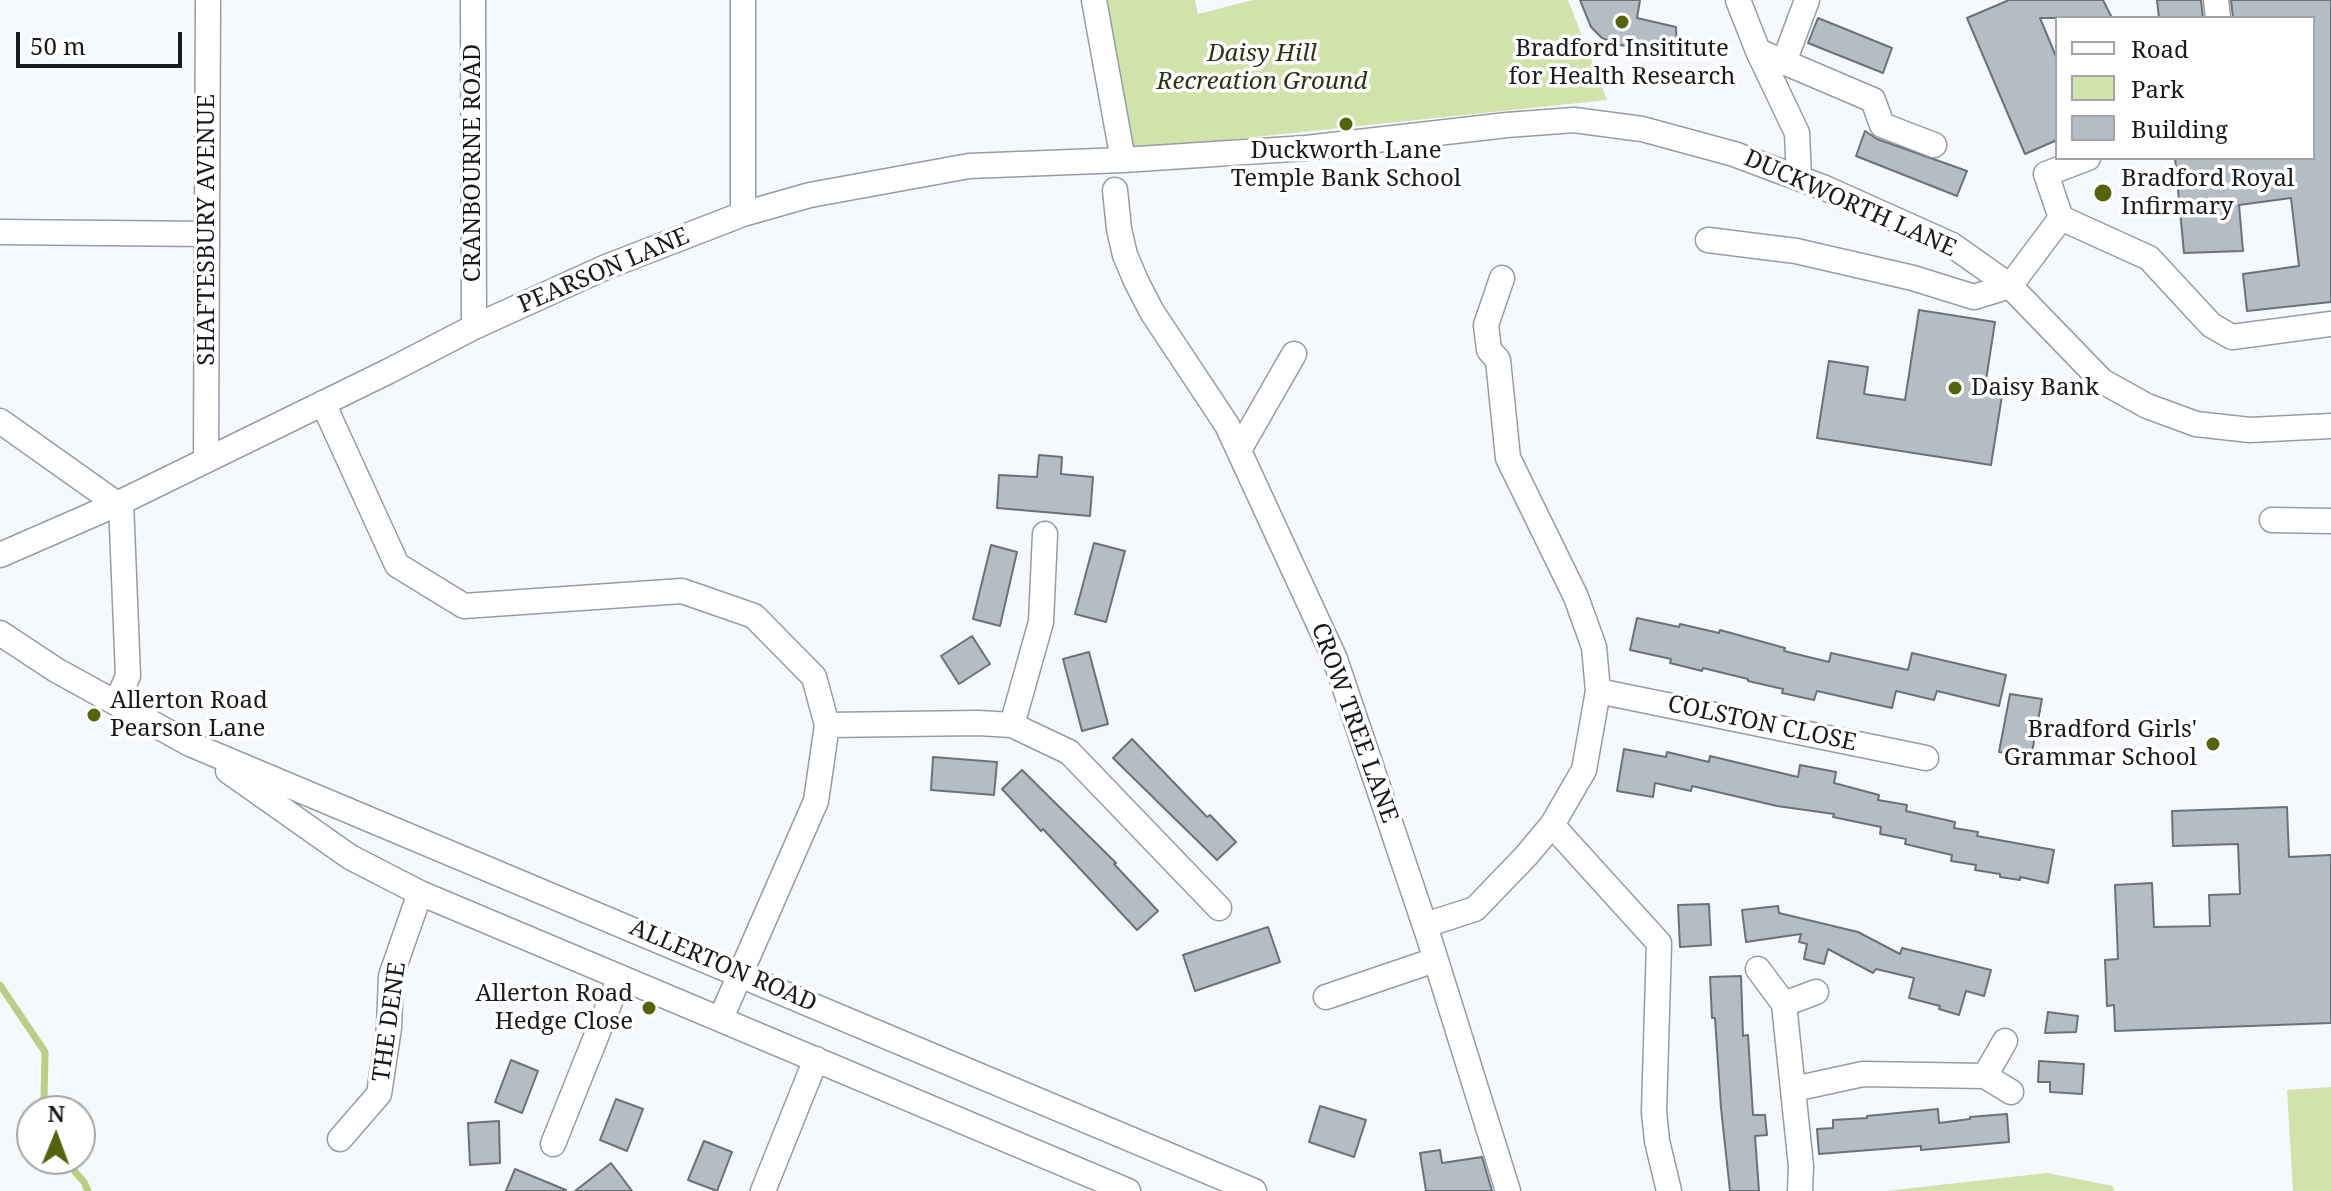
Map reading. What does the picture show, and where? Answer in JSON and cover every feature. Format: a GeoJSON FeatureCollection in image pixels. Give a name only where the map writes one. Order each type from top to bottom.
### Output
{"type":"FeatureCollection","features":[{"type":"Feature","properties":{"kind":"street","name":"SHAFTESBURY AVENUE"},"geometry":{"type":"LineString","coordinates":[[206,460],[208,0]]}},
{"type":"Feature","properties":{"kind":"street","name":"CRANBOURNE ROAD"},"geometry":{"type":"LineString","coordinates":[[473,0],[474,327]]}},
{"type":"Feature","properties":{"kind":"street"},"geometry":{"type":"LineString","coordinates":[[743,0],[743,214]]}},
{"type":"Feature","properties":{"kind":"street"},"geometry":{"type":"LineString","coordinates":[[1094,0],[1123,160]]}},
{"type":"Feature","properties":{"kind":"street"},"geometry":{"type":"LineString","coordinates":[[1738,0],[1797,133],[1799,178]]}},
{"type":"Feature","properties":{"kind":"street"},"geometry":{"type":"LineString","coordinates":[[1784,62],[1807,0]]}},
{"type":"Feature","properties":{"kind":"street"},"geometry":{"type":"LineString","coordinates":[[1758,51],[1873,100],[1882,125],[1934,145]]}},
{"type":"Feature","properties":{"kind":"street","name":"DUCKWORTH LANE"},"geometry":{"type":"LineString","coordinates":[[1123,160],[1306,148],[1574,120],[1642,129],[1734,154],[1799,178],[1952,245],[2010,286],[2102,381],[2147,406],[2196,424],[2236,429],[2331,426]]}},
{"type":"Feature","properties":{"kind":"street","name":"PEARSON LANE"},"geometry":{"type":"LineString","coordinates":[[0,555],[119,503],[474,327],[606,267],[743,214],[810,195],[969,166],[1123,160]]}},
{"type":"Feature","properties":{"kind":"street"},"geometry":{"type":"LineString","coordinates":[[2083,160],[2046,174],[2061,218],[2149,258],[2211,325],[2232,337],[2331,324]]}},
{"type":"Feature","properties":{"kind":"street","name":"CROW TREE LANE"},"geometry":{"type":"LineString","coordinates":[[1115,190],[1119,229],[1136,281],[1152,312],[1227,425],[1335,659],[1425,925],[1508,1191]]}},
{"type":"Feature","properties":{"kind":"street"},"geometry":{"type":"LineString","coordinates":[[1708,240],[1796,251],[1913,278],[1974,297],[2010,286],[2061,218]]}},
{"type":"Feature","properties":{"kind":"street"},"geometry":{"type":"LineString","coordinates":[[0,232],[207,234]]}},
{"type":"Feature","properties":{"kind":"street"},"geometry":{"type":"LineString","coordinates":[[1425,925],[1475,909],[1552,825],[1584,770],[1598,691],[1594,647],[1576,597],[1508,458],[1498,360],[1489,350],[1486,325],[1502,278]]}},
{"type":"Feature","properties":{"kind":"street"},"geometry":{"type":"LineString","coordinates":[[1239,450],[1294,354]]}},
{"type":"Feature","properties":{"kind":"street"},"geometry":{"type":"LineString","coordinates":[[323,403],[397,565],[464,606],[682,591],[754,616],[814,677],[827,725],[816,801],[721,1018]]}},
{"type":"Feature","properties":{"kind":"street"},"geometry":{"type":"LineString","coordinates":[[0,421],[119,503],[128,676],[116,703]]}},
{"type":"Feature","properties":{"kind":"street"},"geometry":{"type":"LineString","coordinates":[[2272,520],[2331,521]]}},
{"type":"Feature","properties":{"kind":"street"},"geometry":{"type":"LineString","coordinates":[[1012,725],[1041,622],[1045,534]]}},
{"type":"Feature","properties":{"kind":"street","name":"ALLERTON ROAD"},"geometry":{"type":"LineString","coordinates":[[0,633],[56,670],[190,744],[350,857],[420,893],[1128,1191]]}},
{"type":"Feature","properties":{"kind":"street","name":"COLSTON CLOSE"},"geometry":{"type":"LineString","coordinates":[[1598,691],[1926,758]]}},
{"type":"Feature","properties":{"kind":"street"},"geometry":{"type":"LineString","coordinates":[[827,725],[1012,725],[1069,752],[1219,908]]}},
{"type":"Feature","properties":{"kind":"street","name":"ALLERTON ROAD"},"geometry":{"type":"LineString","coordinates":[[190,744],[1254,1191]]}},
{"type":"Feature","properties":{"kind":"street"},"geometry":{"type":"LineString","coordinates":[[1552,825],[1659,943],[1655,1126],[1669,1191]]}},
{"type":"Feature","properties":{"kind":"street","name":"THE DENE"},"geometry":{"type":"LineString","coordinates":[[340,1139],[379,1094],[389,1028],[391,976],[420,893]]}},
{"type":"Feature","properties":{"kind":"street"},"geometry":{"type":"LineString","coordinates":[[1326,997],[1435,960]]}},
{"type":"Feature","properties":{"kind":"street"},"geometry":{"type":"LineString","coordinates":[[1758,969],[1784,1004],[1801,1166],[1800,1191]]}},
{"type":"Feature","properties":{"kind":"street"},"geometry":{"type":"LineString","coordinates":[[553,1144],[620,977]]}},
{"type":"Feature","properties":{"kind":"street"},"geometry":{"type":"LineString","coordinates":[[1784,1004],[1816,992]]}},
{"type":"Feature","properties":{"kind":"street"},"geometry":{"type":"LineString","coordinates":[[1985,1076],[2005,1041]]}},
{"type":"Feature","properties":{"kind":"street"},"geometry":{"type":"LineString","coordinates":[[763,1191],[816,1059]]}},
{"type":"Feature","properties":{"kind":"street"},"geometry":{"type":"LineString","coordinates":[[1794,1089],[1863,1074],[1985,1076],[2011,1092]]}},
{"type":"Feature","properties":{"kind":"green space","name":"Daisy Hill Recreation Ground"},"geometry":{"type":"Polygon","coordinates":[[[1104,0],[1195,0],[1198,14],[1253,0],[1568,0],[1607,100],[1131,150],[1104,0]]]}},
{"type":"Feature","properties":{"kind":"green space"},"geometry":{"type":"Polygon","coordinates":[[[2331,1087],[2331,1191],[2293,1191],[2287,1090],[2331,1087]]]}},
{"type":"Feature","properties":{"kind":"green space"},"geometry":{"type":"Polygon","coordinates":[[[2047,1173],[2113,1186],[2114,1191],[1886,1191],[2047,1173]]]}},
{"type":"Feature","properties":{"kind":"building","name":"Bradford Insititute for Health Research"},"geometry":{"type":"Polygon","coordinates":[[[1580,0],[1640,0],[1637,18],[1676,27],[1677,52],[1619,45],[1602,38],[1591,27],[1580,0]]]}},
{"type":"Feature","properties":{"kind":"building"},"geometry":{"type":"Polygon","coordinates":[[[2009,0],[2103,0],[2111,16],[2040,18],[2055,54],[2055,141],[2025,154],[1967,18],[2009,0]]]}},
{"type":"Feature","properties":{"kind":"building"},"geometry":{"type":"Polygon","coordinates":[[[2157,0],[2201,0],[2203,16],[2159,16],[2157,0]]]}},
{"type":"Feature","properties":{"kind":"building"},"geometry":{"type":"Polygon","coordinates":[[[2231,0],[2331,0],[2331,302],[2247,311],[2243,274],[2299,266],[2291,198],[2239,205],[2243,251],[2184,253],[2175,160],[2315,160],[2315,16],[2233,16],[2231,0]]]}},
{"type":"Feature","properties":{"kind":"building"},"geometry":{"type":"Polygon","coordinates":[[[1818,18],[1892,48],[1883,73],[1808,43],[1818,18]]]}},
{"type":"Feature","properties":{"kind":"building"},"geometry":{"type":"Polygon","coordinates":[[[1865,131],[1877,139],[1967,171],[1957,196],[1856,156],[1865,131]]]}},
{"type":"Feature","properties":{"kind":"building","name":"Daisy Bank"},"geometry":{"type":"Polygon","coordinates":[[[1919,310],[1995,322],[1986,380],[2004,383],[1991,465],[1817,438],[1829,361],[1868,367],[1864,394],[1905,400],[1919,310]]]}},
{"type":"Feature","properties":{"kind":"building"},"geometry":{"type":"Polygon","coordinates":[[[1039,455],[1062,457],[1061,474],[1093,477],[1090,516],[997,508],[999,475],[1037,477],[1039,455]]]}},
{"type":"Feature","properties":{"kind":"building"},"geometry":{"type":"Polygon","coordinates":[[[1094,543],[1125,551],[1106,622],[1075,614],[1094,543]]]}},
{"type":"Feature","properties":{"kind":"building"},"geometry":{"type":"Polygon","coordinates":[[[991,545],[1017,552],[1000,626],[973,619],[991,545]]]}},
{"type":"Feature","properties":{"kind":"building"},"geometry":{"type":"Polygon","coordinates":[[[1637,618],[1719,633],[1720,630],[1829,662],[1831,653],[1908,670],[1912,653],[2006,675],[1999,706],[1937,691],[1934,700],[1896,691],[1892,708],[1817,691],[1814,700],[1782,693],[1783,689],[1748,679],[1703,668],[1702,671],[1670,663],[1671,659],[1630,650],[1637,618]]]}},
{"type":"Feature","properties":{"kind":"building"},"geometry":{"type":"Polygon","coordinates":[[[972,636],[990,664],[959,684],[941,656],[972,636]]]}},
{"type":"Feature","properties":{"kind":"building"},"geometry":{"type":"Polygon","coordinates":[[[1089,652],[1108,724],[1082,731],[1063,659],[1089,652]]]}},
{"type":"Feature","properties":{"kind":"building"},"geometry":{"type":"Polygon","coordinates":[[[2010,694],[2042,699],[2031,757],[1999,752],[2010,694]]]}},
{"type":"Feature","properties":{"kind":"building"},"geometry":{"type":"Polygon","coordinates":[[[1132,739],[1207,817],[1210,815],[1236,842],[1217,860],[1113,758],[1132,739]]]}},
{"type":"Feature","properties":{"kind":"building"},"geometry":{"type":"Polygon","coordinates":[[[1624,749],[1666,757],[1667,752],[1709,762],[1710,756],[1798,777],[1800,765],[1836,772],[1834,783],[1879,795],[1878,800],[1907,805],[1906,811],[1955,822],[1954,828],[1978,832],[1977,836],[2054,850],[2048,883],[2020,877],[2020,880],[2000,877],[2000,874],[1975,870],[1976,865],[1951,861],[1952,855],[1905,844],[1906,839],[1880,834],[1881,827],[1833,817],[1834,814],[1777,806],[1692,786],[1691,791],[1655,783],[1653,797],[1617,791],[1624,749]]]}},
{"type":"Feature","properties":{"kind":"building"},"geometry":{"type":"Polygon","coordinates":[[[933,757],[997,762],[994,795],[931,790],[933,757]]]}},
{"type":"Feature","properties":{"kind":"building"},"geometry":{"type":"Polygon","coordinates":[[[1022,770],[1116,863],[1158,911],[1137,930],[1002,789],[1022,770]]]}},
{"type":"Feature","properties":{"kind":"building"},"geometry":{"type":"Polygon","coordinates":[[[2287,807],[2289,857],[2331,855],[2331,1023],[2115,1031],[2114,1005],[2107,1006],[2105,960],[2118,959],[2115,885],[2152,883],[2154,927],[2210,926],[2209,895],[2240,894],[2238,844],[2173,846],[2172,811],[2287,807]]]}},
{"type":"Feature","properties":{"kind":"building"},"geometry":{"type":"Polygon","coordinates":[[[1709,904],[1711,945],[1680,947],[1678,905],[1709,904]]]}},
{"type":"Feature","properties":{"kind":"building"},"geometry":{"type":"Polygon","coordinates":[[[1778,906],[1779,913],[1858,932],[1900,954],[1902,948],[1991,970],[1984,996],[1966,991],[1959,1015],[1939,1009],[1940,1006],[1909,998],[1914,978],[1876,969],[1873,973],[1828,949],[1824,964],[1804,959],[1807,944],[1799,942],[1801,934],[1746,942],[1742,910],[1778,906]]]}},
{"type":"Feature","properties":{"kind":"building"},"geometry":{"type":"Polygon","coordinates":[[[1268,927],[1280,962],[1195,991],[1183,955],[1268,927]]]}},
{"type":"Feature","properties":{"kind":"building"},"geometry":{"type":"Polygon","coordinates":[[[1741,976],[1743,1036],[1748,1035],[1753,1115],[1765,1115],[1767,1135],[1755,1136],[1759,1191],[1730,1191],[1715,1018],[1712,1018],[1710,977],[1741,976]]]}},
{"type":"Feature","properties":{"kind":"building"},"geometry":{"type":"Polygon","coordinates":[[[2048,1012],[2078,1016],[2076,1032],[2045,1033],[2048,1012]]]}},
{"type":"Feature","properties":{"kind":"building"},"geometry":{"type":"Polygon","coordinates":[[[511,1060],[538,1071],[522,1113],[495,1102],[511,1060]]]}},
{"type":"Feature","properties":{"kind":"building"},"geometry":{"type":"Polygon","coordinates":[[[2039,1061],[2084,1064],[2082,1094],[2050,1092],[2050,1082],[2038,1082],[2039,1061]]]}},
{"type":"Feature","properties":{"kind":"building"},"geometry":{"type":"Polygon","coordinates":[[[616,1099],[643,1109],[627,1151],[600,1140],[616,1099]]]}},
{"type":"Feature","properties":{"kind":"building"},"geometry":{"type":"Polygon","coordinates":[[[1320,1106],[1366,1120],[1354,1157],[1309,1142],[1320,1106]]]}},
{"type":"Feature","properties":{"kind":"building"},"geometry":{"type":"Polygon","coordinates":[[[1938,1109],[1939,1123],[2007,1114],[2009,1142],[1921,1150],[1921,1146],[1819,1154],[1817,1129],[1833,1128],[1833,1120],[1938,1109]]]}},
{"type":"Feature","properties":{"kind":"building"},"geometry":{"type":"Polygon","coordinates":[[[499,1121],[500,1163],[470,1165],[468,1123],[499,1121]]]}},
{"type":"Feature","properties":{"kind":"building"},"geometry":{"type":"Polygon","coordinates":[[[704,1141],[732,1152],[717,1191],[688,1180],[704,1141]]]}},
{"type":"Feature","properties":{"kind":"building"},"geometry":{"type":"Polygon","coordinates":[[[1440,1150],[1442,1163],[1482,1157],[1492,1191],[1426,1191],[1420,1153],[1440,1150]]]}},
{"type":"Feature","properties":{"kind":"building"},"geometry":{"type":"Polygon","coordinates":[[[611,1163],[632,1191],[575,1191],[611,1163]]]}},
{"type":"Feature","properties":{"kind":"building"},"geometry":{"type":"Polygon","coordinates":[[[515,1169],[566,1190],[566,1191],[506,1191],[515,1169]]]}},
{"type":"Feature","properties":{"kind":"waterway"},"geometry":{"type":"LineString","coordinates":[[0,985],[45,1052],[44,1095]]}},
{"type":"Feature","properties":{"kind":"waterway"},"geometry":{"type":"LineString","coordinates":[[78,1175],[88,1191]]}},
{"type":"Feature","properties":{"kind":"place","name":"Bradford Insititute for Health Research"},"geometry":{"type":"Point","coordinates":[1622,22]}},
{"type":"Feature","properties":{"kind":"place","name":"Duckworth Lane Temple Bank School"},"geometry":{"type":"Point","coordinates":[1346,124]}},
{"type":"Feature","properties":{"kind":"place","name":"Bradford Royal Infirmary"},"geometry":{"type":"Point","coordinates":[2103,193]}},
{"type":"Feature","properties":{"kind":"place","name":"Daisy Bank"},"geometry":{"type":"Point","coordinates":[1955,388]}},
{"type":"Feature","properties":{"kind":"place","name":"Allerton Road Pearson Lane"},"geometry":{"type":"Point","coordinates":[94,715]}},
{"type":"Feature","properties":{"kind":"place","name":"Bradford Girls' Grammar School"},"geometry":{"type":"Point","coordinates":[2213,744]}},
{"type":"Feature","properties":{"kind":"place","name":"Allerton Road Hedge Close"},"geometry":{"type":"Point","coordinates":[649,1008]}}]}
